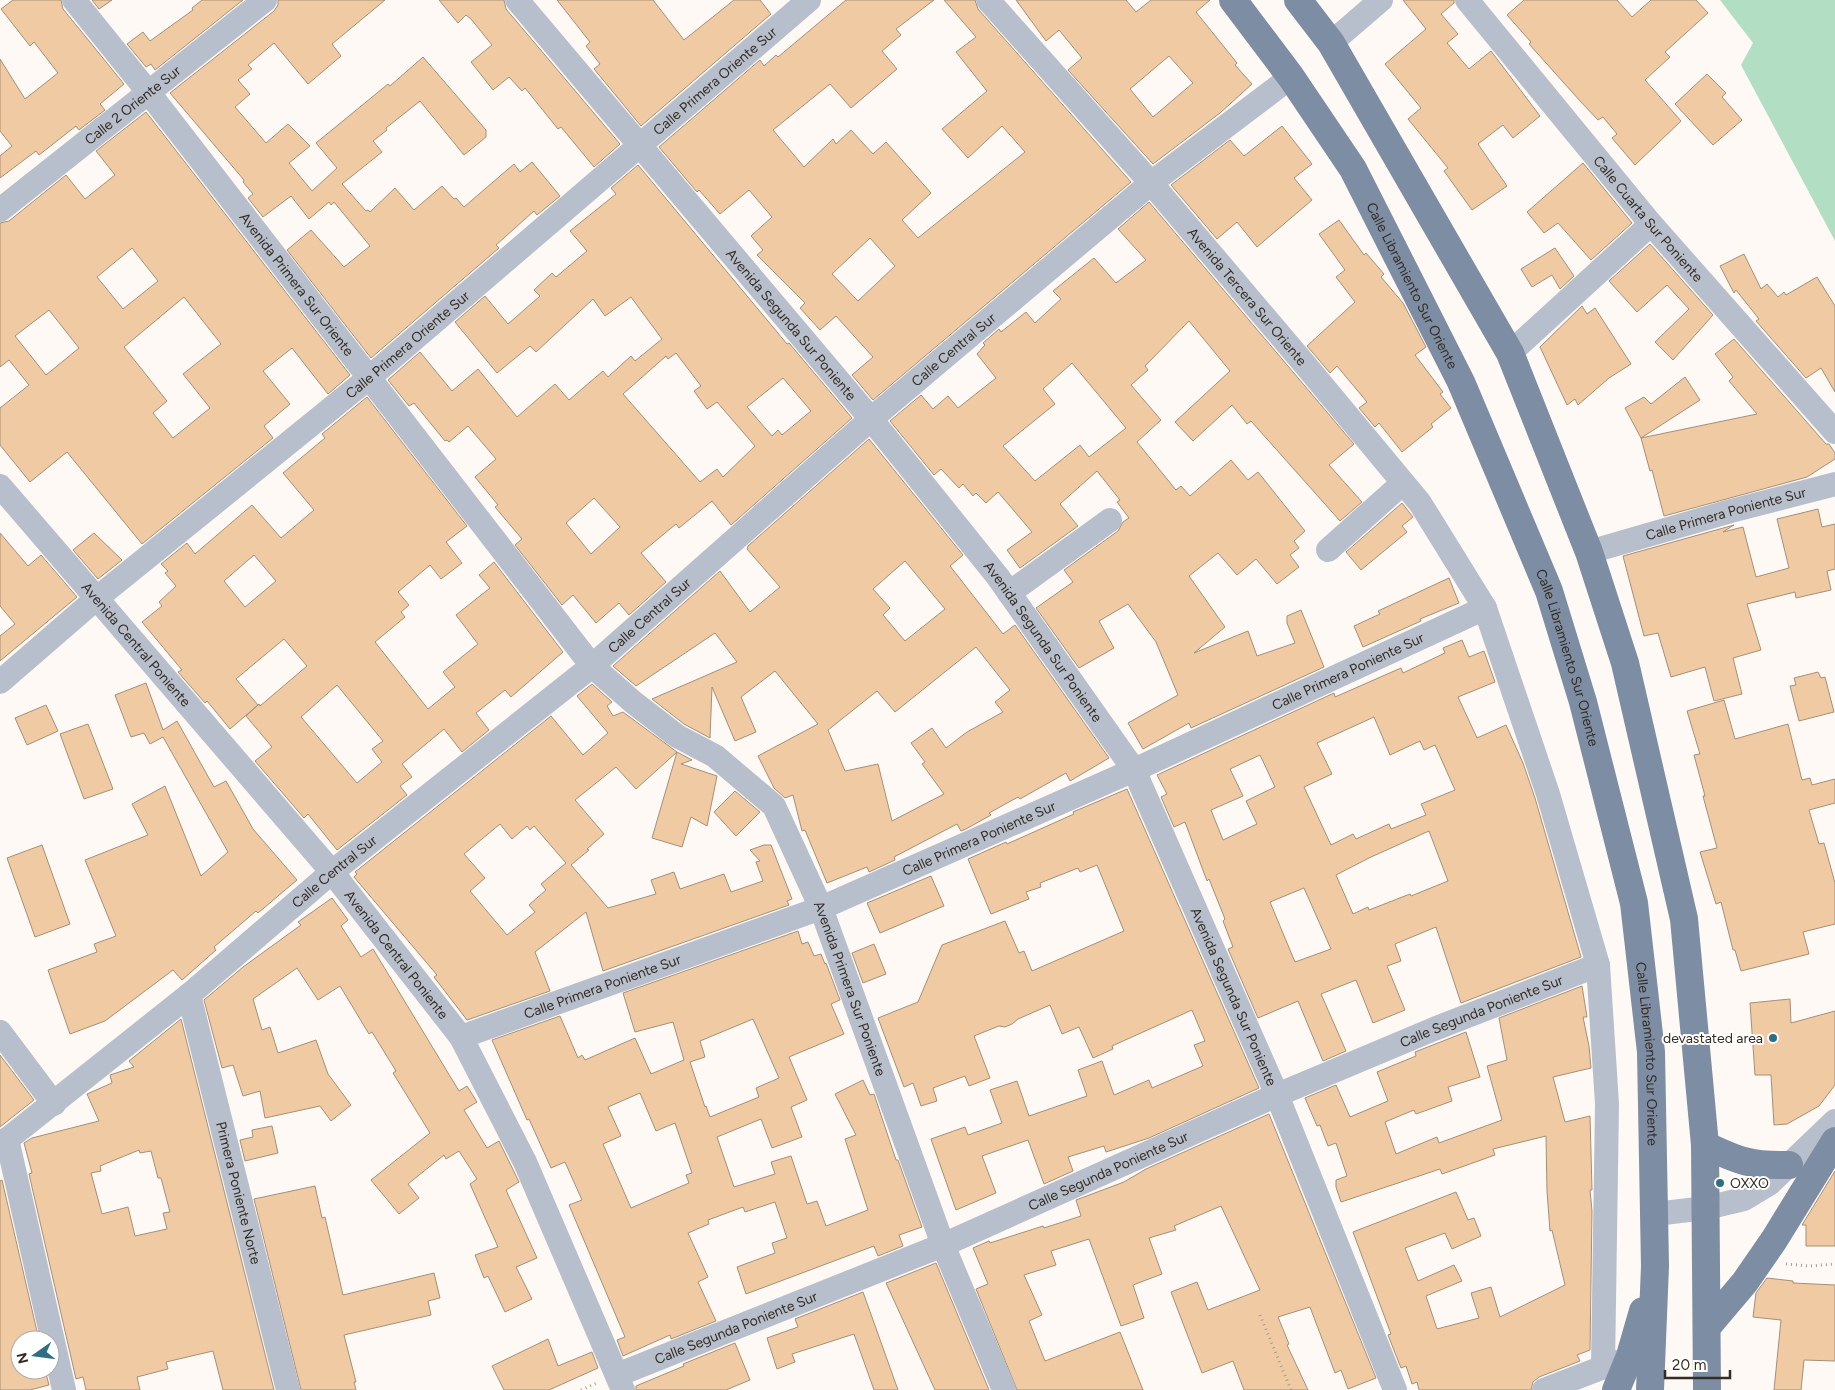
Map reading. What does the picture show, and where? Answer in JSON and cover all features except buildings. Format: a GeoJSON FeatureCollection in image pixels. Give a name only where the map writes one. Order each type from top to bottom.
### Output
{"type":"FeatureCollection","features":[{"type":"Feature","properties":{"kind":"main road","name":"Calle Libramiento Sur Oriente"},"geometry":{"type":"LineString","coordinates":[[1233,0],[1290,77],[1353,169],[1462,382],[1549,591],[1583,702],[1634,903],[1651,1052],[1656,1266],[1650,1390]]}},
{"type":"Feature","properties":{"kind":"main road"},"geometry":{"type":"LineString","coordinates":[[1298,0],[1331,43],[1510,352],[1589,552],[1625,663],[1684,919],[1705,1145],[1707,1390]]}},
{"type":"Feature","properties":{"kind":"main road"},"geometry":{"type":"LineString","coordinates":[[1707,1327],[1745,1282],[1774,1240],[1835,1141]]}},
{"type":"Feature","properties":{"kind":"main road"},"geometry":{"type":"LineString","coordinates":[[1705,1145],[1736,1160],[1762,1166],[1789,1165]]}},
{"type":"Feature","properties":{"kind":"main road"},"geometry":{"type":"LineString","coordinates":[[1610,1379],[1630,1356],[1656,1266]]}},
{"type":"Feature","properties":{"kind":"street","name":"Avenida Primera Sur Oriente"},"geometry":{"type":"LineString","coordinates":[[74,0],[149,92],[592,666]]}},
{"type":"Feature","properties":{"kind":"street","name":"Calle 2 Oriente Sur"},"geometry":{"type":"LineString","coordinates":[[0,210],[265,0]]}},
{"type":"Feature","properties":{"kind":"street","name":"Avenida Segunda Sur Poniente"},"geometry":{"type":"LineString","coordinates":[[517,0],[871,419],[1010,593],[1134,770],[1277,1095],[1395,1390]]}},
{"type":"Feature","properties":{"kind":"street","name":"Calle Primera Oriente Sur"},"geometry":{"type":"LineString","coordinates":[[0,682],[97,598],[370,378],[809,0]]}},
{"type":"Feature","properties":{"kind":"street","name":"Avenida Tercera Sur Oriente"},"geometry":{"type":"LineString","coordinates":[[988,0],[1150,183],[1403,482],[1420,503],[1485,608],[1548,794],[1598,965],[1607,1104],[1610,1379]]}},
{"type":"Feature","properties":{"kind":"street"},"geometry":{"type":"LineString","coordinates":[[1331,43],[1381,0]]}},
{"type":"Feature","properties":{"kind":"street","name":"Calle Cuarta Sur Poniente"},"geometry":{"type":"LineString","coordinates":[[1467,0],[1651,224],[1835,432]]}},
{"type":"Feature","properties":{"kind":"street","name":"Calle Central Sur"},"geometry":{"type":"LineString","coordinates":[[4,1142],[189,995],[332,872],[592,666],[871,419],[1150,183],[1290,77]]}},
{"type":"Feature","properties":{"kind":"street"},"geometry":{"type":"LineString","coordinates":[[1510,352],[1651,224]]}},
{"type":"Feature","properties":{"kind":"street"},"geometry":{"type":"LineString","coordinates":[[1328,550],[1403,482]]}},
{"type":"Feature","properties":{"kind":"street","name":"Calle Primera Poniente Sur"},"geometry":{"type":"LineString","coordinates":[[1589,552],[1731,510],[1835,484]]}},
{"type":"Feature","properties":{"kind":"street","name":"Avenida Central Poniente"},"geometry":{"type":"LineString","coordinates":[[0,486],[332,872],[461,1037],[525,1162],[620,1382]]}},
{"type":"Feature","properties":{"kind":"street"},"geometry":{"type":"LineString","coordinates":[[1010,593],[1110,520]]}},
{"type":"Feature","properties":{"kind":"street","name":"Calle Primera Poniente Sur"},"geometry":{"type":"LineString","coordinates":[[461,1037],[821,908],[1134,770],[1485,608]]}},
{"type":"Feature","properties":{"kind":"street","name":"Avenida Primera Sur Poniente"},"geometry":{"type":"LineString","coordinates":[[592,666],[632,702],[677,736],[715,756],[774,806],[821,908],[943,1245],[1004,1390]]}},
{"type":"Feature","properties":{"kind":"street","name":"Calle Segunda Poniente Sur"},"geometry":{"type":"LineString","coordinates":[[620,1382],[943,1245],[1277,1095],[1434,1029],[1598,965]]}},
{"type":"Feature","properties":{"kind":"street","name":"Primera Poniente Norte"},"geometry":{"type":"LineString","coordinates":[[189,995],[288,1390]]}},
{"type":"Feature","properties":{"kind":"street"},"geometry":{"type":"LineString","coordinates":[[0,1032],[54,1104]]}},
{"type":"Feature","properties":{"kind":"street"},"geometry":{"type":"LineString","coordinates":[[1655,1214],[1706,1208],[1744,1199],[1768,1184],[1835,1121]]}},
{"type":"Feature","properties":{"kind":"street"},"geometry":{"type":"LineString","coordinates":[[4,1142],[64,1390]]}},
{"type":"Feature","properties":{"kind":"street"},"geometry":{"type":"LineString","coordinates":[[1544,1390],[1610,1379]]}},
{"type":"Feature","properties":{"kind":"path"},"geometry":{"type":"LineString","coordinates":[[1782,1264],[1809,1266],[1835,1264]]}},
{"type":"Feature","properties":{"kind":"path"},"geometry":{"type":"LineString","coordinates":[[1260,1315],[1291,1390]]}},
{"type":"Feature","properties":{"kind":"green space"},"geometry":{"type":"Polygon","coordinates":[[[1720,0],[1835,0],[1835,241],[1741,65],[1753,43],[1720,0]]]}},
{"type":"Feature","properties":{"kind":"place","name":"devastated area"},"geometry":{"type":"Point","coordinates":[1773,1038]}},
{"type":"Feature","properties":{"kind":"place","name":"OXXO"},"geometry":{"type":"Point","coordinates":[1720,1183]}}]}
